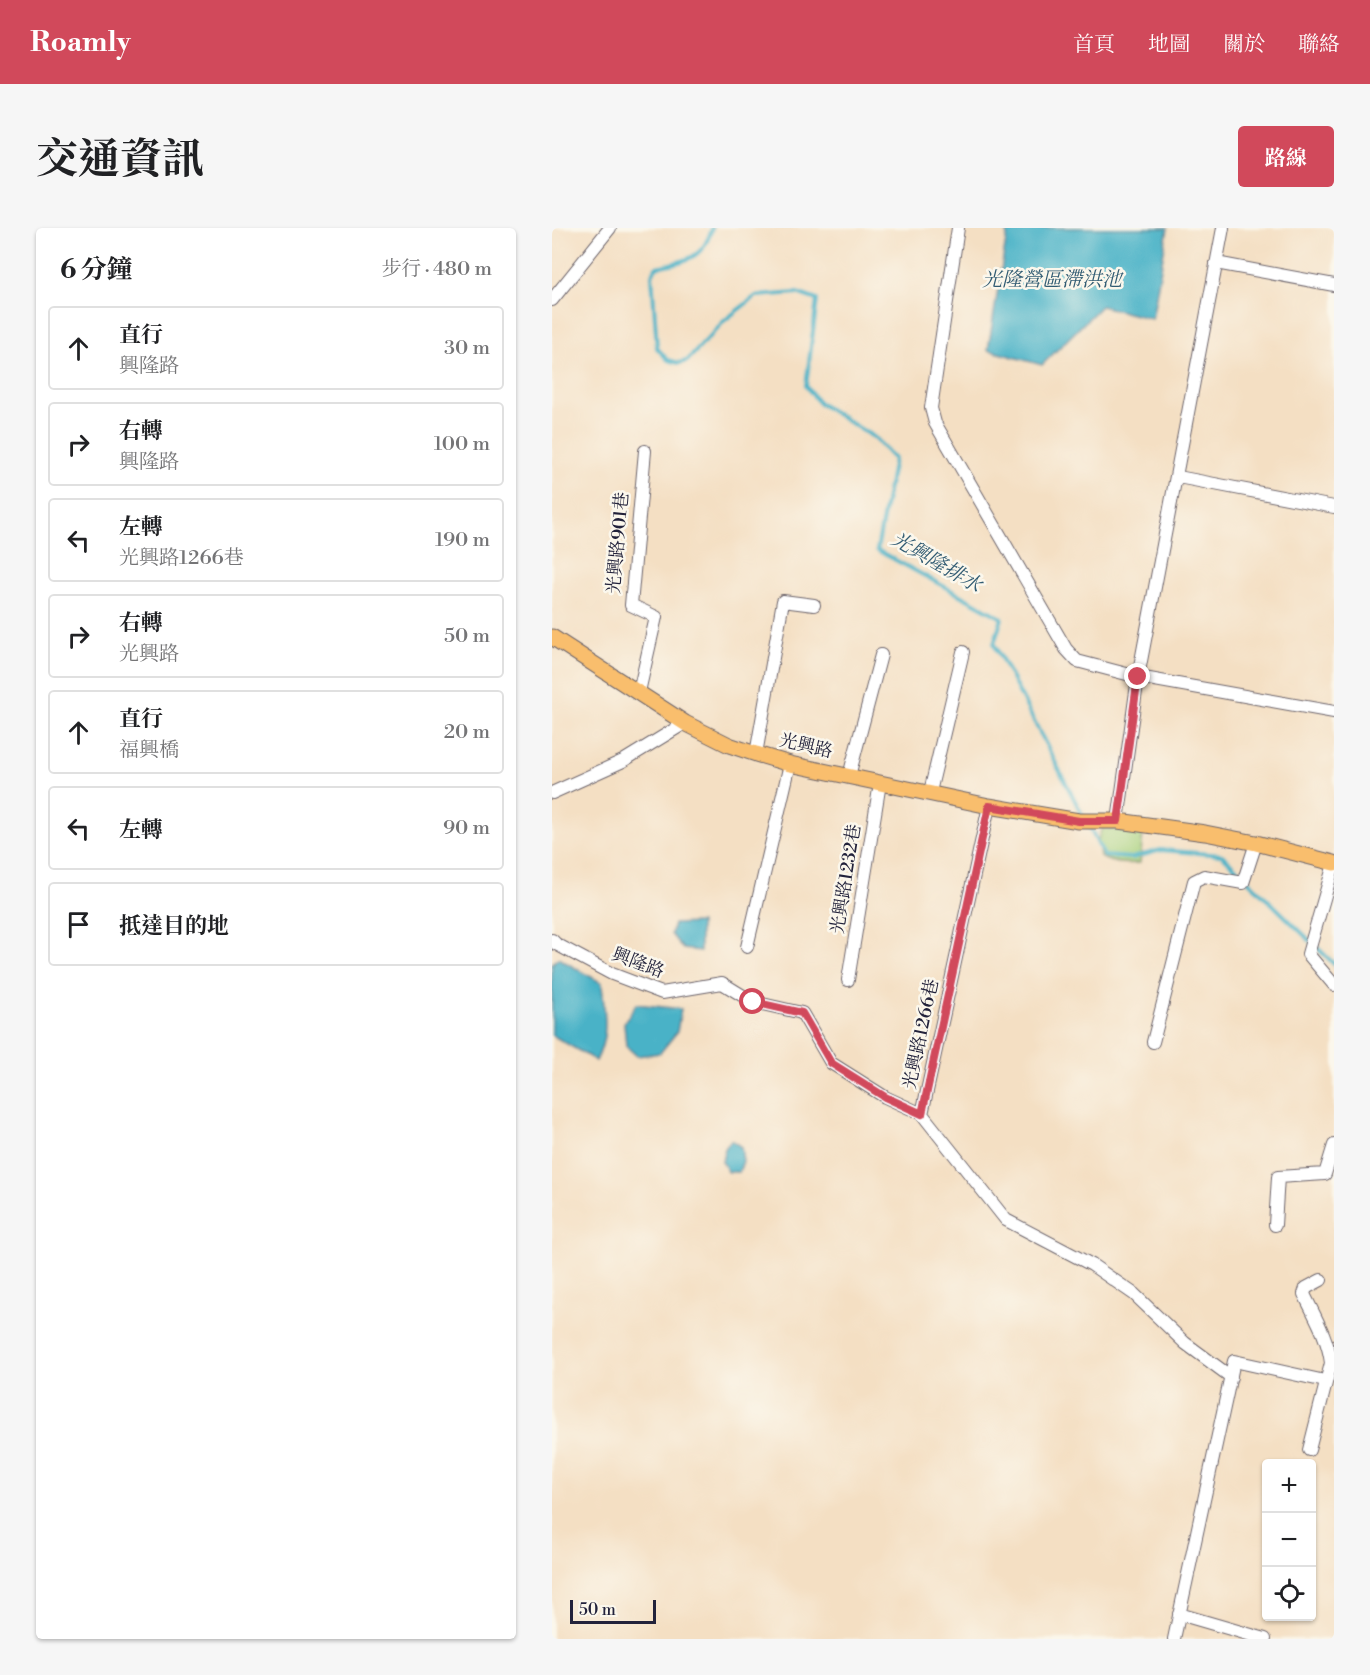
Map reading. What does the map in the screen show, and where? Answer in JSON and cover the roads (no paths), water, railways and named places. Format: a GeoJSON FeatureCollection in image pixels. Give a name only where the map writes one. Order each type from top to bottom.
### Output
{"type":"FeatureCollection","features":[{"type":"Feature","properties":{"kind":"main road","name":"光興路"},"geometry":{"type":"LineString","coordinates":[[552,636],[685,723],[729,745],[756,754],[790,764],[989,806],[1079,821],[1118,821]]}},
{"type":"Feature","properties":{"kind":"main road"},"geometry":{"type":"LineString","coordinates":[[1118,821],[1205,833],[1256,843],[1334,864]]}},
{"type":"Feature","properties":{"kind":"street"},"geometry":{"type":"LineString","coordinates":[[552,300],[610,228]]}},
{"type":"Feature","properties":{"kind":"street"},"geometry":{"type":"LineString","coordinates":[[958,228],[932,408],[936,423],[1066,649],[1077,661],[1138,677],[1334,712]]}},
{"type":"Feature","properties":{"kind":"street"},"geometry":{"type":"LineString","coordinates":[[1118,821],[1138,677],[1178,477],[1223,228]]}},
{"type":"Feature","properties":{"kind":"street"},"geometry":{"type":"LineString","coordinates":[[1216,262],[1334,285]]}},
{"type":"Feature","properties":{"kind":"street","name":"光興路901巷"},"geometry":{"type":"LineString","coordinates":[[639,692],[656,617],[631,605],[645,450]]}},
{"type":"Feature","properties":{"kind":"street"},"geometry":{"type":"LineString","coordinates":[[1178,477],[1334,507]]}},
{"type":"Feature","properties":{"kind":"street"},"geometry":{"type":"LineString","coordinates":[[756,754],[783,601],[814,605]]}},
{"type":"Feature","properties":{"kind":"street"},"geometry":{"type":"LineString","coordinates":[[930,792],[963,652]]}},
{"type":"Feature","properties":{"kind":"street"},"geometry":{"type":"LineString","coordinates":[[849,776],[881,655]]}},
{"type":"Feature","properties":{"kind":"street"},"geometry":{"type":"LineString","coordinates":[[552,793],[623,761],[685,723]]}},
{"type":"Feature","properties":{"kind":"street"},"geometry":{"type":"LineString","coordinates":[[747,947],[790,764]]}},
{"type":"Feature","properties":{"kind":"street","name":"光興路1232巷"},"geometry":{"type":"LineString","coordinates":[[848,980],[880,783]]}},
{"type":"Feature","properties":{"kind":"street","name":"光興路1266巷"},"geometry":{"type":"LineString","coordinates":[[989,806],[922,1114],[1006,1220],[1092,1265],[1134,1294],[1185,1343],[1231,1377]]}},
{"type":"Feature","properties":{"kind":"street"},"geometry":{"type":"LineString","coordinates":[[1153,1042],[1194,881],[1203,876],[1244,883],[1256,843]]}},
{"type":"Feature","properties":{"kind":"street"},"geometry":{"type":"LineString","coordinates":[[1334,864],[1308,954],[1334,985]]}},
{"type":"Feature","properties":{"kind":"street","name":"興隆路"},"geometry":{"type":"LineString","coordinates":[[552,940],[612,974],[662,993],[722,983],[753,1002],[802,1013],[831,1063],[885,1097],[922,1114]]}},
{"type":"Feature","properties":{"kind":"street"},"geometry":{"type":"LineString","coordinates":[[1275,1225],[1278,1177],[1325,1174],[1334,1145]]}},
{"type":"Feature","properties":{"kind":"street"},"geometry":{"type":"LineString","coordinates":[[1309,1450],[1325,1381],[1333,1363],[1323,1331],[1304,1294],[1306,1288],[1321,1280]]}},
{"type":"Feature","properties":{"kind":"street"},"geometry":{"type":"LineString","coordinates":[[1174,1639],[1234,1361],[1325,1381]]}},
{"type":"Feature","properties":{"kind":"street"},"geometry":{"type":"LineString","coordinates":[[1179,1614],[1265,1639]]}},
{"type":"Feature","properties":{"kind":"water","name":"光隆營區滯洪池"},"geometry":{"type":"Polygon","coordinates":[[[1008,228],[1168,228],[1152,319],[1101,306],[1042,365],[988,350],[1008,228]]]}},
{"type":"Feature","properties":{"kind":"water"},"geometry":{"type":"Polygon","coordinates":[[[700,923],[700,951],[683,949],[671,934],[674,924],[700,923]]]}},
{"type":"Feature","properties":{"kind":"water"},"geometry":{"type":"Polygon","coordinates":[[[558,958],[602,983],[605,1032],[596,1061],[552,1035],[552,964],[558,958]]]}},
{"type":"Feature","properties":{"kind":"water"},"geometry":{"type":"Polygon","coordinates":[[[636,1004],[681,1009],[677,1032],[660,1053],[637,1056],[626,1046],[624,1023],[636,1004]]]}},
{"type":"Feature","properties":{"kind":"water"},"geometry":{"type":"Polygon","coordinates":[[[731,1140],[741,1147],[743,1161],[739,1172],[728,1172],[722,1161],[725,1148],[731,1140]]]}},
{"type":"Feature","properties":{"kind":"waterway","name":"光興隆排水"},"geometry":{"type":"LineString","coordinates":[[712,228],[704,247],[698,253],[676,263],[656,267],[652,275],[657,348],[668,360],[679,363],[687,361],[725,320],[756,296],[797,293],[817,300],[806,386],[819,403],[875,438],[894,459],[877,550],[1002,618],[994,644],[1084,818]]}},
{"type":"Feature","properties":{"kind":"waterway","name":"光興隆排水"},"geometry":{"type":"LineString","coordinates":[[1088,824],[1104,856],[1132,858],[1161,850],[1222,855],[1334,964]]}}]}
